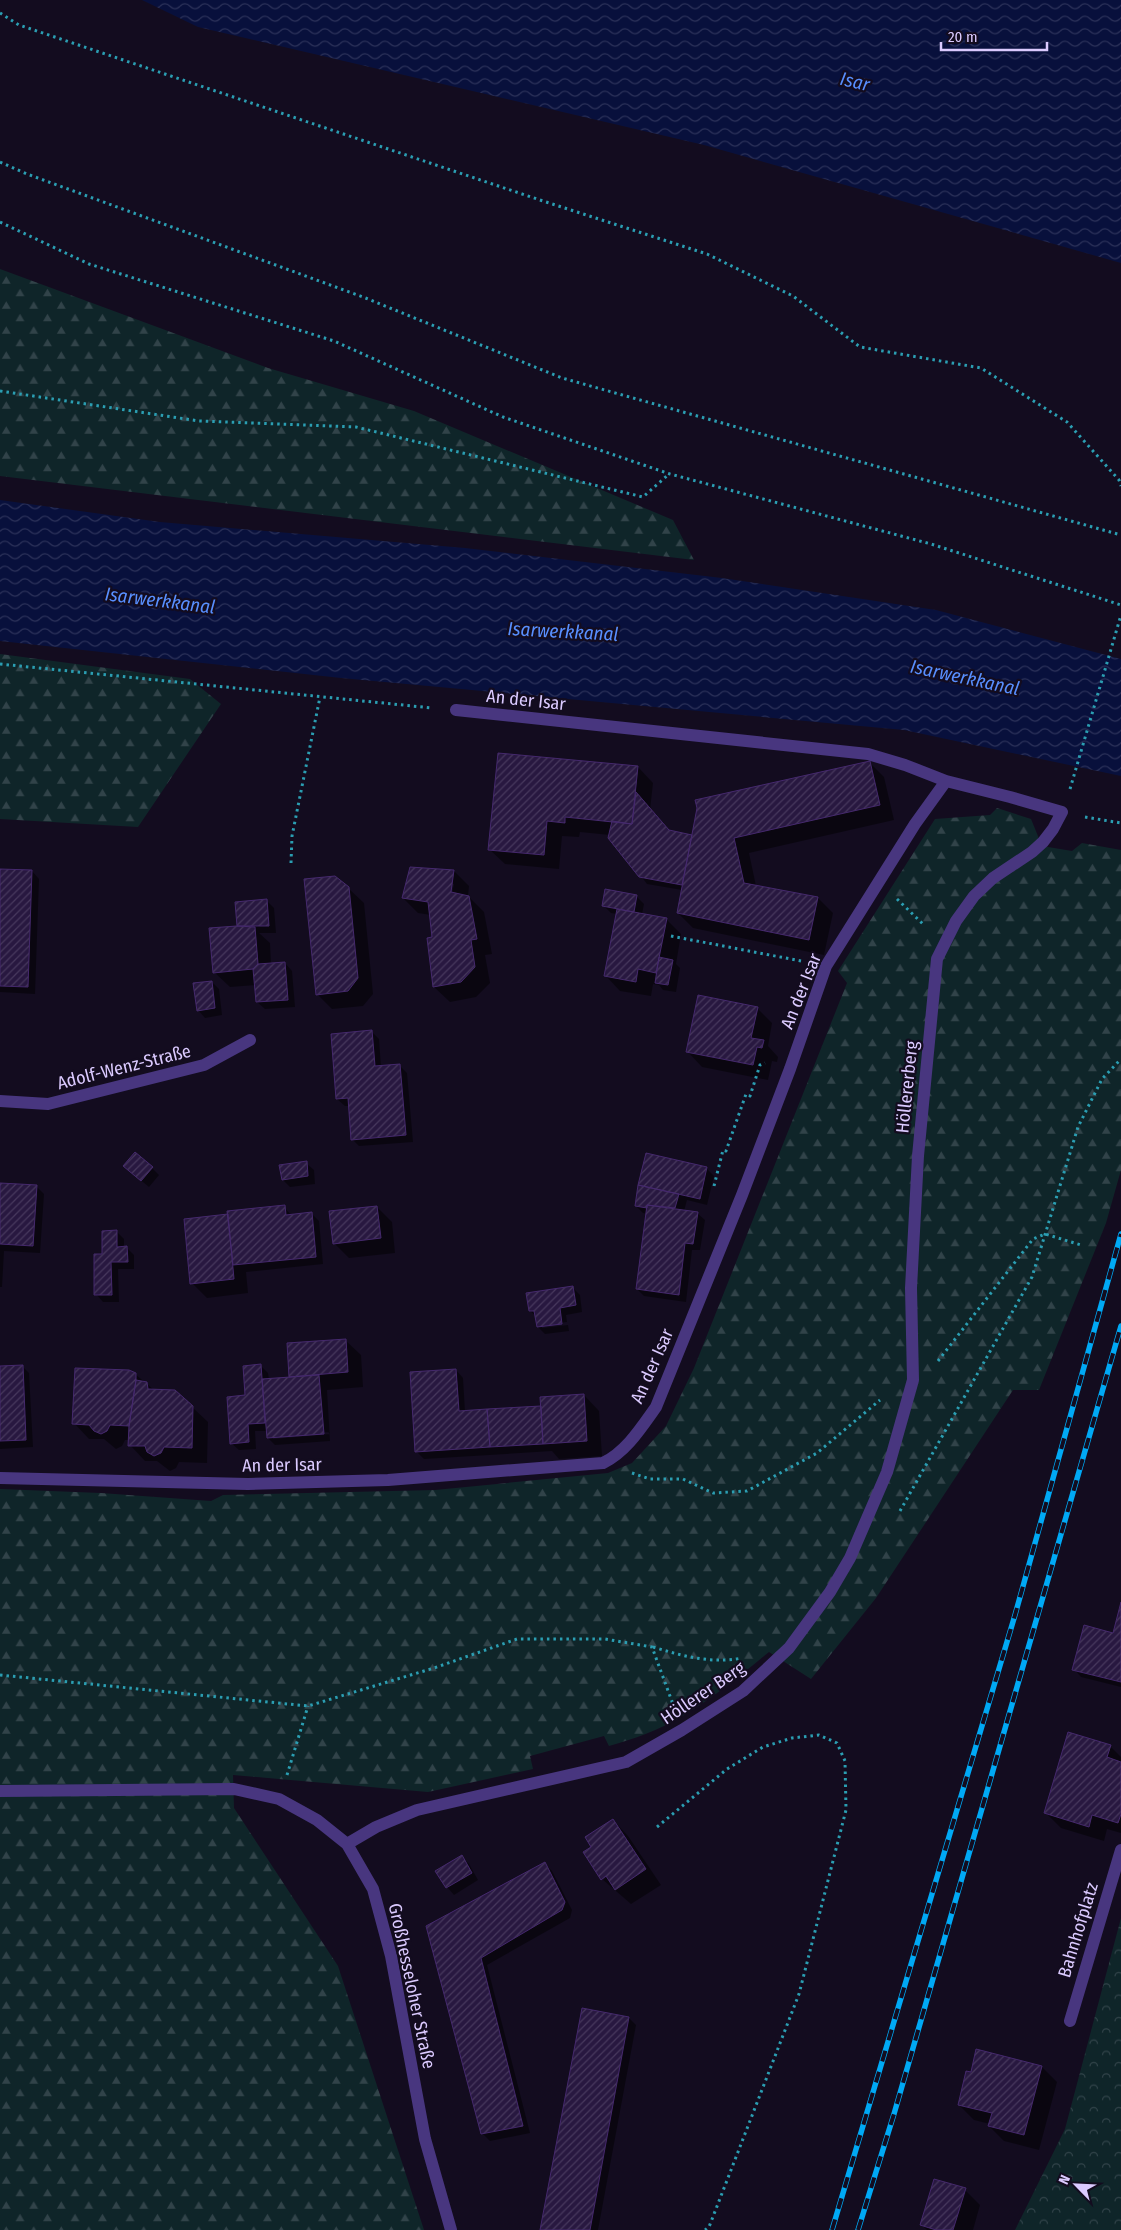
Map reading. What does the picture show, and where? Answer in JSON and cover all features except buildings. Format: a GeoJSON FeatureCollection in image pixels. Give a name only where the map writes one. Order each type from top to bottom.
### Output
{"type":"FeatureCollection","features":[{"type":"Feature","properties":{"kind":"street","name":"An der Isar"},"geometry":{"type":"LineString","coordinates":[[456,710],[868,754],[905,765],[946,782],[1010,797],[1062,812]]}},
{"type":"Feature","properties":{"kind":"street","name":"An der Isar"},"geometry":{"type":"LineString","coordinates":[[0,1478],[248,1484],[388,1480],[603,1463],[614,1458],[639,1431],[656,1407],[790,1070],[826,966],[915,824],[946,782]]}},
{"type":"Feature","properties":{"kind":"street","name":"Höllererberg"},"geometry":{"type":"LineString","coordinates":[[913,1380],[911,1288],[918,1156],[938,959],[956,921],[974,896],[993,878],[1032,852],[1043,842],[1062,812]]}},
{"type":"Feature","properties":{"kind":"street","name":"Adolf-Wenz-Straße"},"geometry":{"type":"LineString","coordinates":[[0,1101],[48,1104],[204,1065],[250,1040]]}},
{"type":"Feature","properties":{"kind":"street","name":"Höllerer Berg"},"geometry":{"type":"LineString","coordinates":[[347,1844],[376,1827],[417,1810],[626,1762],[682,1730],[743,1691],[789,1648],[830,1592],[850,1558],[887,1472],[913,1380]]}},
{"type":"Feature","properties":{"kind":"street","name":"Großhesseloher Straße"},"geometry":{"type":"LineString","coordinates":[[0,1791],[234,1789],[279,1799],[318,1820],[347,1844],[373,1890],[376,1899],[390,1956],[425,2139],[451,2230]]}},
{"type":"Feature","properties":{"kind":"street","name":"Bahnhofplatz"},"geometry":{"type":"LineString","coordinates":[[1070,2021],[1121,1850]]}},
{"type":"Feature","properties":{"kind":"path"},"geometry":{"type":"LineString","coordinates":[[0,13],[19,26],[543,201],[708,254],[793,296],[860,347],[981,368],[1067,422],[1119,480],[1121,486]]}},
{"type":"Feature","properties":{"kind":"path"},"geometry":{"type":"LineString","coordinates":[[0,162],[27,174],[363,297],[562,378],[1121,535]]}},
{"type":"Feature","properties":{"kind":"path"},"geometry":{"type":"LineString","coordinates":[[0,222],[89,264],[334,341],[503,417],[670,474],[931,544],[1121,605]]}},
{"type":"Feature","properties":{"kind":"path"},"geometry":{"type":"LineString","coordinates":[[0,391],[199,421],[356,427],[643,496],[670,474]]}},
{"type":"Feature","properties":{"kind":"path"},"geometry":{"type":"LineString","coordinates":[[1076,771],[1121,615]]}},
{"type":"Feature","properties":{"kind":"path"},"geometry":{"type":"LineString","coordinates":[[0,664],[456,710]]}},
{"type":"Feature","properties":{"kind":"path"},"geometry":{"type":"LineString","coordinates":[[291,863],[292,836],[320,697]]}},
{"type":"Feature","properties":{"kind":"path"},"geometry":{"type":"LineString","coordinates":[[1062,812],[1121,823]]}},
{"type":"Feature","properties":{"kind":"path"},"geometry":{"type":"LineString","coordinates":[[891,894],[924,923],[926,930]]}},
{"type":"Feature","properties":{"kind":"path"},"geometry":{"type":"LineString","coordinates":[[671,936],[826,966]]}},
{"type":"Feature","properties":{"kind":"path"},"geometry":{"type":"LineString","coordinates":[[900,1511],[1032,1277],[1078,1127],[1102,1078],[1121,1059]]}},
{"type":"Feature","properties":{"kind":"path"},"geometry":{"type":"LineString","coordinates":[[714,1186],[723,1150],[726,1151],[746,1094],[750,1096],[760,1065],[767,1062]]}},
{"type":"Feature","properties":{"kind":"path"},"geometry":{"type":"LineString","coordinates":[[936,1364],[1033,1239],[1045,1234],[1080,1245]]}},
{"type":"Feature","properties":{"kind":"path"},"geometry":{"type":"LineString","coordinates":[[626,1471],[650,1479],[683,1479],[713,1493],[747,1491],[817,1453],[881,1399]]}},
{"type":"Feature","properties":{"kind":"path"},"geometry":{"type":"LineString","coordinates":[[0,1675],[308,1706],[434,1668],[517,1639],[605,1639],[652,1647],[691,1659],[723,1661],[789,1648]]}},
{"type":"Feature","properties":{"kind":"path"},"geometry":{"type":"LineString","coordinates":[[652,1647],[682,1730]]}},
{"type":"Feature","properties":{"kind":"path"},"geometry":{"type":"LineString","coordinates":[[279,1799],[308,1706]]}},
{"type":"Feature","properties":{"kind":"path"},"geometry":{"type":"LineString","coordinates":[[657,1827],[727,1769],[763,1747],[792,1738],[819,1735],[836,1742],[845,1761],[846,1810],[799,1994],[709,2227],[704,2230]]}},
{"type":"Feature","properties":{"kind":"green space"},"geometry":{"type":"Polygon","coordinates":[[[0,269],[268,368],[414,411],[673,520],[694,560],[0,476],[0,269]]]}},
{"type":"Feature","properties":{"kind":"green space"},"geometry":{"type":"Polygon","coordinates":[[[0,654],[190,679],[221,704],[138,827],[0,819],[0,654]]]}},
{"type":"Feature","properties":{"kind":"green space"},"geometry":{"type":"Polygon","coordinates":[[[997,808],[1031,819],[1042,846],[1072,851],[1082,843],[1121,850],[1121,1170],[1106,1223],[1039,1390],[1013,1390],[876,1598],[811,1679],[769,1652],[693,1710],[673,1722],[646,1734],[609,1746],[604,1736],[530,1756],[533,1769],[428,1792],[233,1775],[234,1808],[338,1966],[424,2230],[0,2230],[0,1489],[101,1493],[211,1501],[223,1495],[435,1490],[608,1473],[632,1463],[666,1426],[694,1368],[847,983],[838,971],[935,819],[990,815],[997,808]]]}},
{"type":"Feature","properties":{"kind":"green space"},"geometry":{"type":"Polygon","coordinates":[[[1121,1918],[1121,2230],[1015,2230],[1065,2129],[1121,1918]]]}},
{"type":"Feature","properties":{"kind":"water","name":"Isar"},"geometry":{"type":"Polygon","coordinates":[[[142,0],[1121,0],[1121,263],[704,145],[198,27],[142,0]]]}},
{"type":"Feature","properties":{"kind":"water","name":"Isarwerkkanal"},"geometry":{"type":"Polygon","coordinates":[[[0,500],[160,522],[465,548],[722,578],[936,610],[1121,659],[1121,776],[904,730],[341,678],[0,641],[0,500]]]}},
{"type":"Feature","properties":{"kind":"railway"},"geometry":{"type":"LineString","coordinates":[[832,2230],[1015,1615],[1121,1234]]}},
{"type":"Feature","properties":{"kind":"railway"},"geometry":{"type":"LineString","coordinates":[[858,2230],[894,2114],[1121,1326]]}}]}
